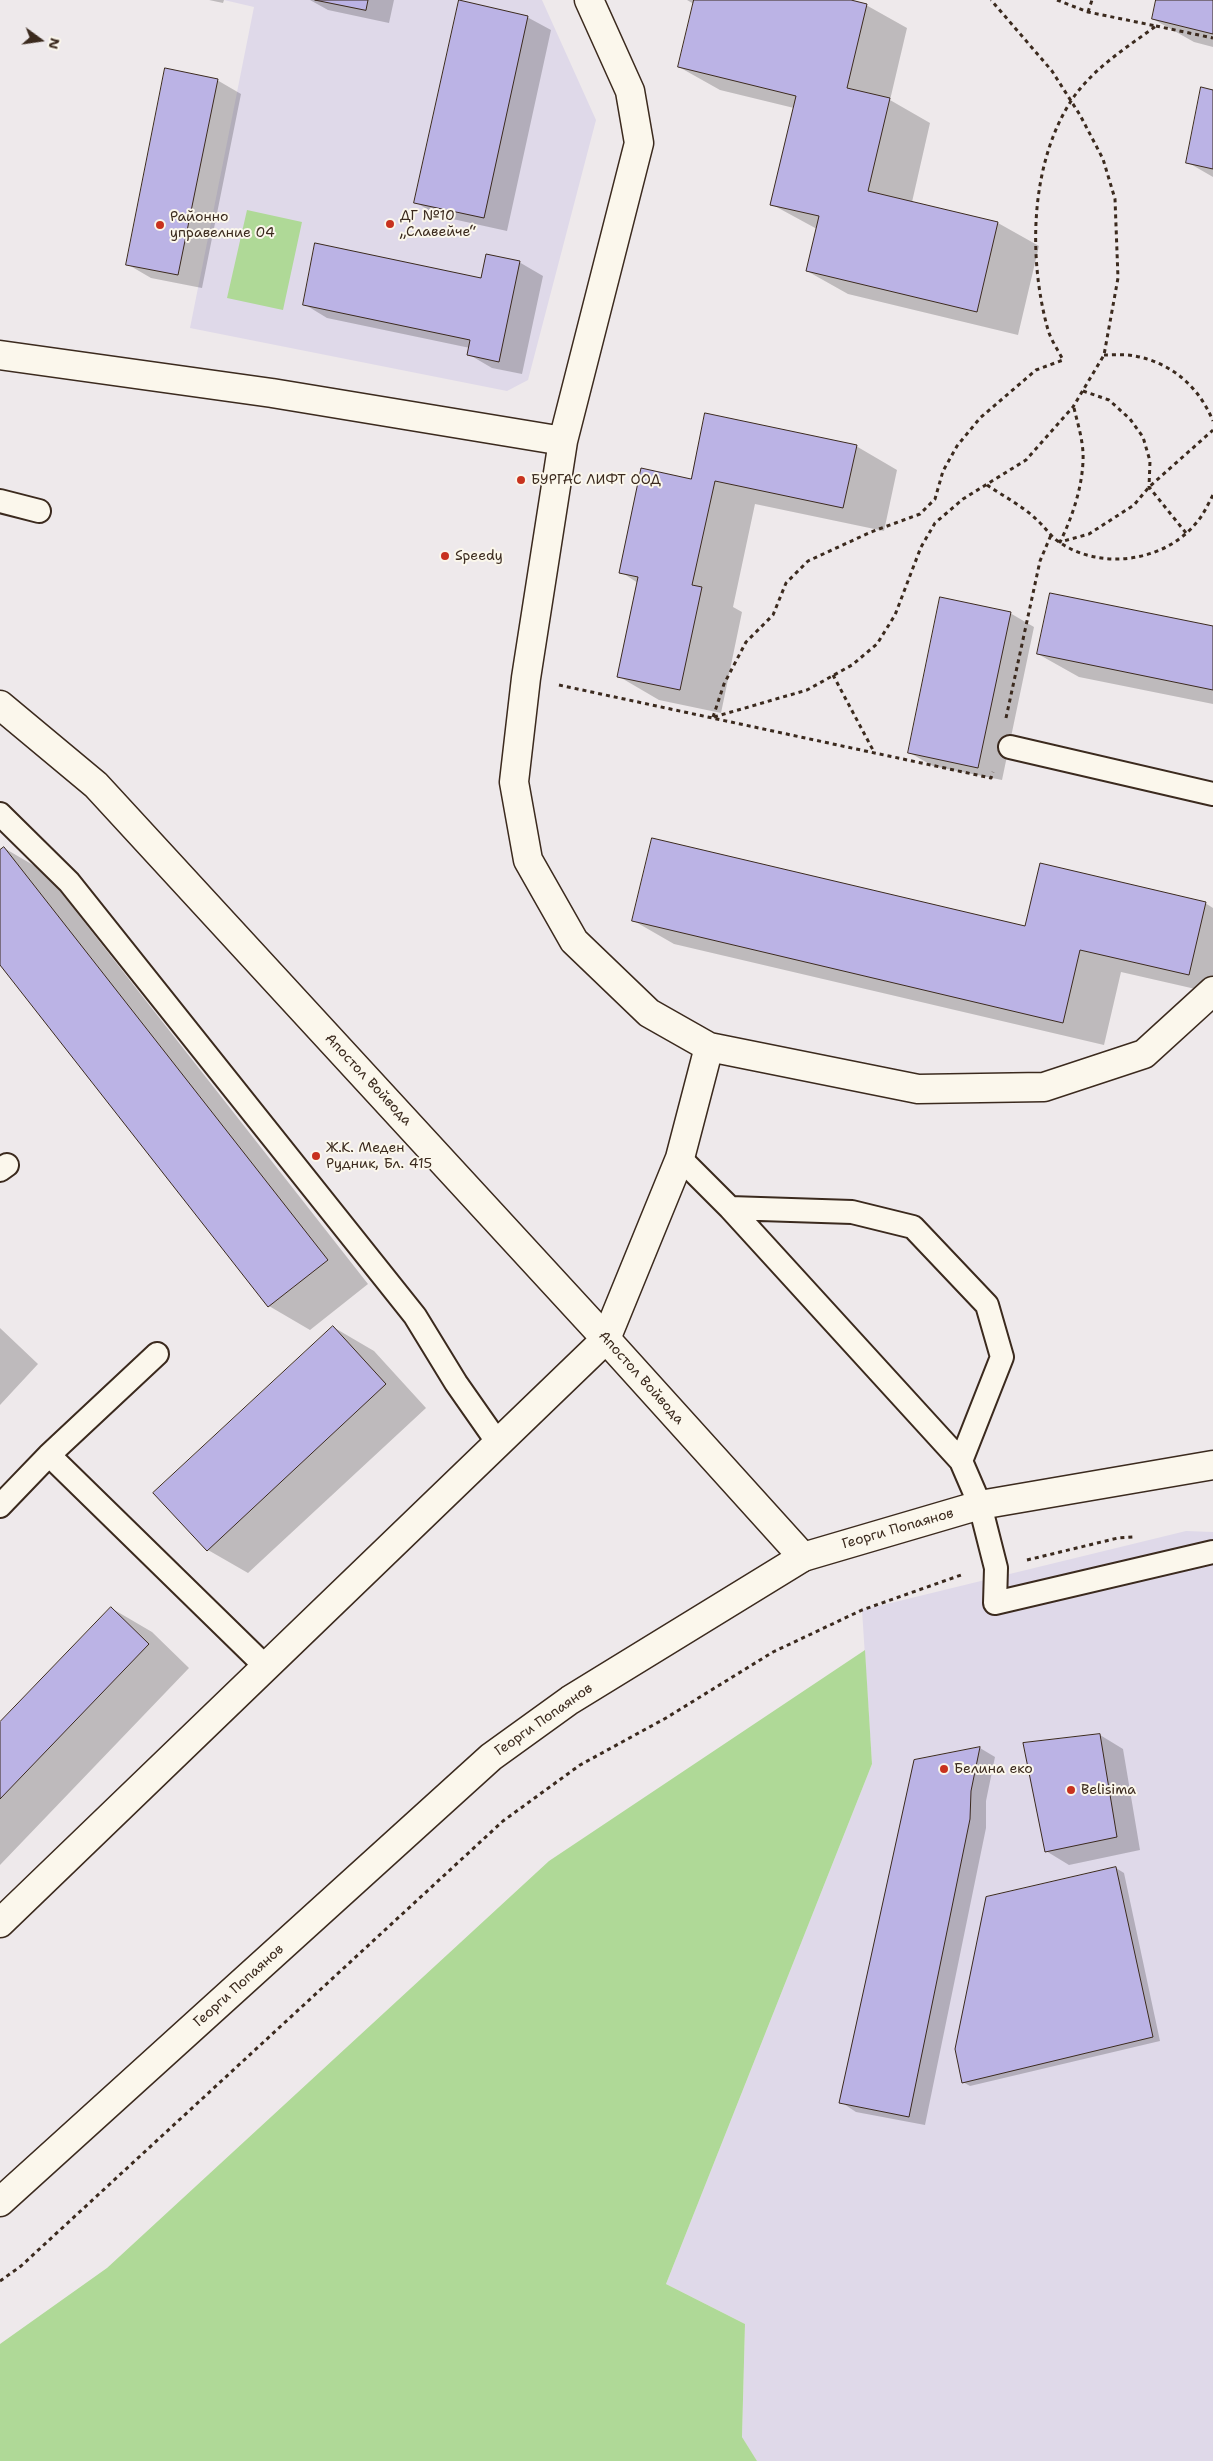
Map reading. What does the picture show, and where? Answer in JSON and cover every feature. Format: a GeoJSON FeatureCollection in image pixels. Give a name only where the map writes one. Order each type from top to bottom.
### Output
{"type":"FeatureCollection","features":[{"type":"Feature","properties":{"kind":"street"},"geometry":{"type":"LineString","coordinates":[[589,0],[630,91],[639,143],[563,441],[526,678],[514,782],[528,860],[574,941],[649,1014],[709,1047],[918,1089],[1044,1087],[1144,1054],[1213,991]]}},
{"type":"Feature","properties":{"kind":"street"},"geometry":{"type":"LineString","coordinates":[[0,355],[272,393],[563,441]]}},
{"type":"Feature","properties":{"kind":"street","name":"Апостол Войвода"},"geometry":{"type":"LineString","coordinates":[[0,704],[96,785],[606,1339],[803,1557]]}},
{"type":"Feature","properties":{"kind":"street"},"geometry":{"type":"LineString","coordinates":[[0,1923],[606,1339],[680,1158],[709,1047]]}},
{"type":"Feature","properties":{"kind":"street","name":"Георги Попаянов"},"geometry":{"type":"LineString","coordinates":[[0,2202],[491,1757],[570,1700],[803,1557],[980,1505],[1213,1465]]}},
{"type":"Feature","properties":{"kind":"lane"},"geometry":{"type":"LineString","coordinates":[[0,500],[39,510]]}},
{"type":"Feature","properties":{"kind":"lane"},"geometry":{"type":"LineString","coordinates":[[1005,746],[1213,794]]}},
{"type":"Feature","properties":{"kind":"lane"},"geometry":{"type":"LineString","coordinates":[[0,814],[69,882],[409,1308],[456,1383],[498,1443]]}},
{"type":"Feature","properties":{"kind":"lane"},"geometry":{"type":"LineString","coordinates":[[680,1158],[730,1208],[962,1461],[980,1505],[996,1568],[995,1603],[1213,1552]]}},
{"type":"Feature","properties":{"kind":"lane"},"geometry":{"type":"LineString","coordinates":[[730,1208],[852,1212],[913,1227],[987,1305],[1002,1357],[962,1461]]}},
{"type":"Feature","properties":{"kind":"lane"},"geometry":{"type":"LineString","coordinates":[[0,1506],[48,1455],[157,1354]]}},
{"type":"Feature","properties":{"kind":"lane"},"geometry":{"type":"LineString","coordinates":[[48,1455],[266,1667]]}},
{"type":"Feature","properties":{"kind":"path"},"geometry":{"type":"LineString","coordinates":[[713,717],[807,690],[852,665],[877,644],[895,615],[921,547],[936,523],[963,499],[1026,460],[1074,407],[1104,355],[1118,278],[1115,199],[1103,158],[1072,101],[1052,71],[991,0]]}},
{"type":"Feature","properties":{"kind":"path"},"geometry":{"type":"LineString","coordinates":[[1057,0],[1088,12],[1213,38]]}},
{"type":"Feature","properties":{"kind":"path"},"geometry":{"type":"LineString","coordinates":[[1088,12],[1092,0]]}},
{"type":"Feature","properties":{"kind":"path"},"geometry":{"type":"LineString","coordinates":[[713,717],[724,684],[746,642],[773,615],[786,583],[808,561],[871,532],[920,514],[935,499],[948,462],[957,446],[980,418],[1036,370],[1063,360],[1048,331],[1039,284],[1036,237],[1041,179],[1056,130],[1072,101],[1096,71],[1156,26]]}},
{"type":"Feature","properties":{"kind":"path"},"geometry":{"type":"LineString","coordinates":[[1104,355],[1134,355],[1164,364],[1189,382],[1207,406],[1213,421]]}},
{"type":"Feature","properties":{"kind":"path"},"geometry":{"type":"LineString","coordinates":[[1082,391],[1109,400],[1130,419],[1144,437],[1150,461],[1149,487],[1186,533]]}},
{"type":"Feature","properties":{"kind":"path"},"geometry":{"type":"LineString","coordinates":[[1060,542],[1068,526],[1077,495],[1083,461],[1074,407]]}},
{"type":"Feature","properties":{"kind":"path"},"geometry":{"type":"LineString","coordinates":[[1060,542],[1089,534],[1134,505],[1149,487],[1213,430]]}},
{"type":"Feature","properties":{"kind":"path"},"geometry":{"type":"LineString","coordinates":[[987,485],[1037,519],[1060,542],[1087,555],[1117,560],[1147,556],[1175,542],[1198,522],[1213,495]]}},
{"type":"Feature","properties":{"kind":"path"},"geometry":{"type":"LineString","coordinates":[[526,678],[991,778],[1005,746],[1040,561],[1051,535]]}},
{"type":"Feature","properties":{"kind":"path"},"geometry":{"type":"LineString","coordinates":[[834,675],[874,752]]}},
{"type":"Feature","properties":{"kind":"path"},"geometry":{"type":"LineString","coordinates":[[0,2282],[21,2266],[511,1815],[580,1765],[666,1718],[773,1652],[862,1610],[962,1575],[1118,1538],[1137,1536]]}},
{"type":"Feature","properties":{"kind":"shaded area","name":"ДГ №10 „Славейче“"},"geometry":{"type":"Polygon","coordinates":[[[224,0],[542,0],[596,120],[528,380],[507,391],[190,328],[254,7],[224,0]]]}},
{"type":"Feature","properties":{"kind":"shaded area"},"geometry":{"type":"Polygon","coordinates":[[[1186,1531],[1213,1532],[1213,2461],[757,2461],[742,2437],[745,2324],[666,2284],[872,1764],[862,1610],[1186,1531]]]}},
{"type":"Feature","properties":{"kind":"green space"},"geometry":{"type":"Polygon","coordinates":[[[247,210],[302,222],[283,310],[227,298],[247,210]]]}},
{"type":"Feature","properties":{"kind":"green space"},"geometry":{"type":"Polygon","coordinates":[[[865,1650],[872,1764],[666,2284],[745,2324],[742,2437],[757,2461],[0,2461],[0,2344],[107,2268],[549,1861],[865,1650]]]}},
{"type":"Feature","properties":{"kind":"building"},"geometry":{"type":"Polygon","coordinates":[[[315,0],[368,0],[366,10],[315,0]]]}},
{"type":"Feature","properties":{"kind":"building"},"geometry":{"type":"Polygon","coordinates":[[[459,0],[528,16],[484,218],[414,203],[459,0]]]}},
{"type":"Feature","properties":{"kind":"building"},"geometry":{"type":"Polygon","coordinates":[[[694,0],[851,0],[867,4],[847,88],[890,98],[868,191],[998,222],[977,312],[806,271],[819,216],[770,205],[796,96],[678,67],[694,0]]]}},
{"type":"Feature","properties":{"kind":"building"},"geometry":{"type":"Polygon","coordinates":[[[1156,0],[1213,0],[1213,34],[1152,19],[1156,0]]]}},
{"type":"Feature","properties":{"kind":"building"},"geometry":{"type":"Polygon","coordinates":[[[165,68],[218,79],[178,275],[126,265],[165,68]]]}},
{"type":"Feature","properties":{"kind":"building"},"geometry":{"type":"Polygon","coordinates":[[[1201,87],[1213,90],[1213,169],[1186,163],[1201,87]]]}},
{"type":"Feature","properties":{"kind":"building"},"geometry":{"type":"Polygon","coordinates":[[[315,243],[481,278],[486,254],[520,261],[499,362],[467,355],[470,340],[303,305],[315,243]]]}},
{"type":"Feature","properties":{"kind":"building"},"geometry":{"type":"Polygon","coordinates":[[[705,413],[857,445],[843,508],[715,481],[692,585],[702,587],[680,690],[617,677],[638,577],[619,573],[641,468],[691,479],[705,413]]]}},
{"type":"Feature","properties":{"kind":"building"},"geometry":{"type":"Polygon","coordinates":[[[1050,593],[1213,626],[1213,690],[1037,654],[1050,593]]]}},
{"type":"Feature","properties":{"kind":"building"},"geometry":{"type":"Polygon","coordinates":[[[940,597],[1011,612],[978,768],[908,753],[940,597]]]}},
{"type":"Feature","properties":{"kind":"building"},"geometry":{"type":"Polygon","coordinates":[[[652,838],[1025,926],[1040,863],[1206,902],[1189,975],[1080,950],[1063,1023],[632,921],[652,838]]]}},
{"type":"Feature","properties":{"kind":"building"},"geometry":{"type":"Polygon","coordinates":[[[4,847],[328,1260],[268,1307],[0,965],[0,850],[4,847]]]}},
{"type":"Feature","properties":{"kind":"building"},"geometry":{"type":"Polygon","coordinates":[[[333,1326],[386,1384],[207,1551],[153,1493],[333,1326]]]}},
{"type":"Feature","properties":{"kind":"building"},"geometry":{"type":"Polygon","coordinates":[[[111,1607],[149,1644],[0,1799],[0,1722],[111,1607]]]}},
{"type":"Feature","properties":{"kind":"building","name":"Belisima"},"geometry":{"type":"Polygon","coordinates":[[[1100,1734],[1117,1837],[1045,1852],[1023,1743],[1100,1734]]]}},
{"type":"Feature","properties":{"kind":"building"},"geometry":{"type":"Polygon","coordinates":[[[980,1747],[971,1791],[970,1819],[909,2117],[839,2103],[914,1760],[980,1747]]]}},
{"type":"Feature","properties":{"kind":"building"},"geometry":{"type":"Polygon","coordinates":[[[1116,1867],[1153,2037],[962,2083],[955,2049],[986,1897],[1116,1867]]]}},
{"type":"Feature","properties":{"kind":"place","name":"ДГ №10 „Славейче“"},"geometry":{"type":"Point","coordinates":[390,224]}},
{"type":"Feature","properties":{"kind":"place","name":"Районно управелние 04"},"geometry":{"type":"Point","coordinates":[160,225]}},
{"type":"Feature","properties":{"kind":"place","name":"БУРГАС ЛИФТ ООД"},"geometry":{"type":"Point","coordinates":[521,480]}},
{"type":"Feature","properties":{"kind":"place","name":"Speedy"},"geometry":{"type":"Point","coordinates":[445,556]}},
{"type":"Feature","properties":{"kind":"place","name":"Ж.К. Меден Рудник, Бл. 415"},"geometry":{"type":"Point","coordinates":[316,1156]}},
{"type":"Feature","properties":{"kind":"place","name":"Белина еко"},"geometry":{"type":"Point","coordinates":[944,1769]}},
{"type":"Feature","properties":{"kind":"place","name":"Belisima"},"geometry":{"type":"Point","coordinates":[1071,1790]}}]}
